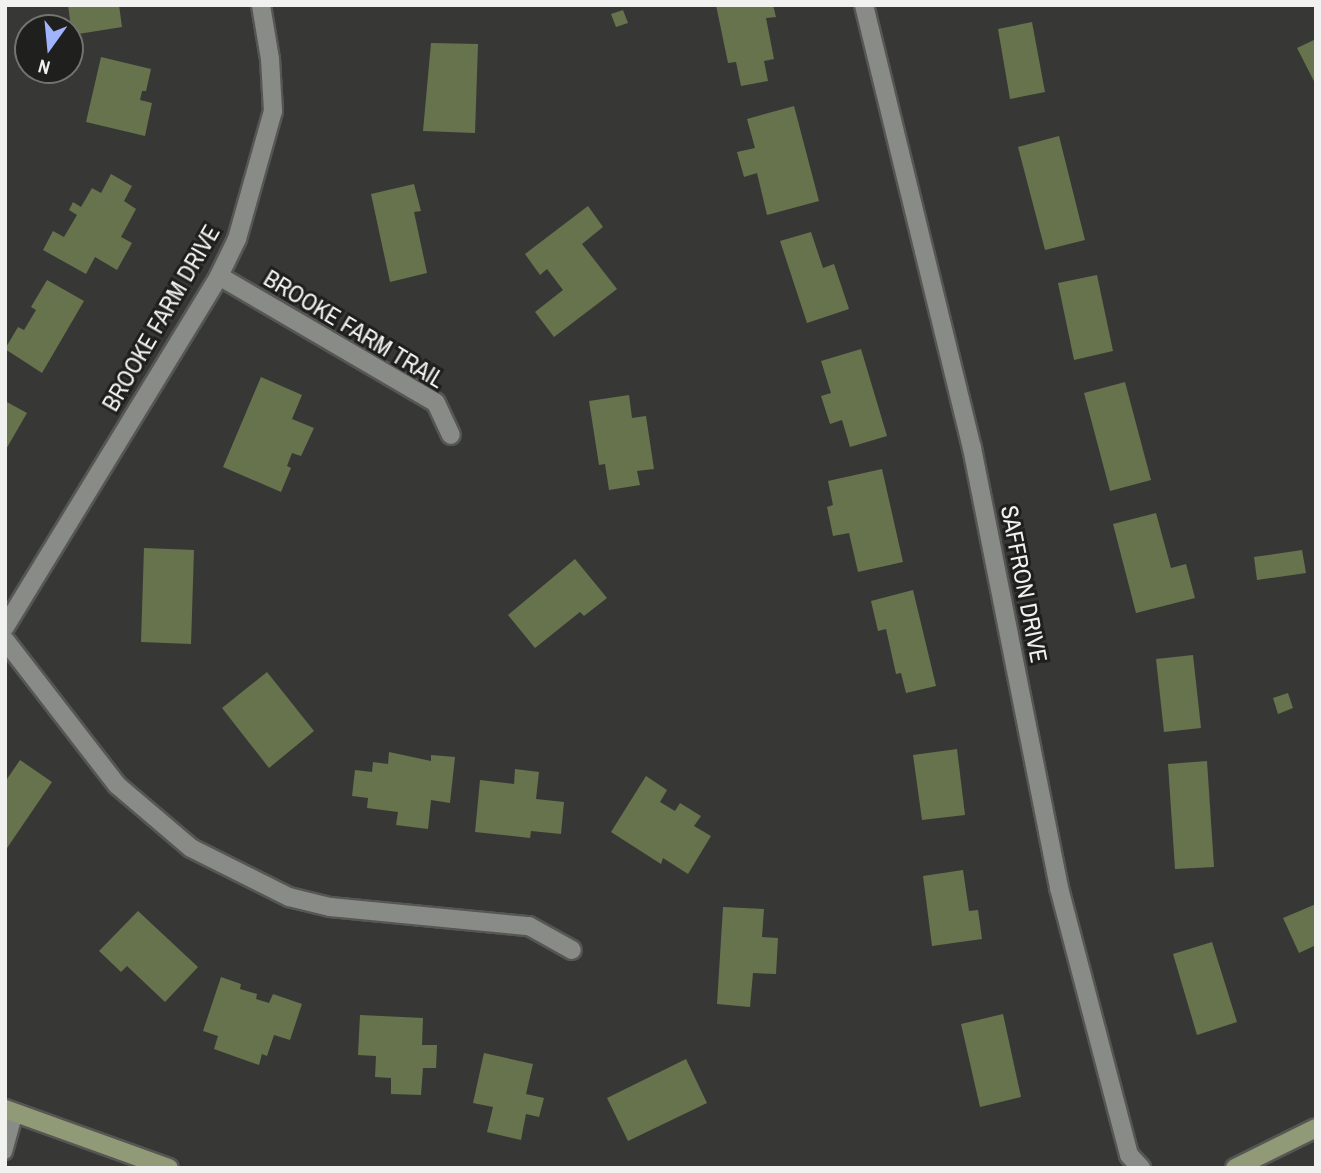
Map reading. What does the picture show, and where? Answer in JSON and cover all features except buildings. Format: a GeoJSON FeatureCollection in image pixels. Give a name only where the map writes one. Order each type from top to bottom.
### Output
{"type":"FeatureCollection","features":[{"type":"Feature","properties":{"kind":"main road"},"geometry":{"type":"LineString","coordinates":[[10,1111],[169,1168]]}},
{"type":"Feature","properties":{"kind":"main road"},"geometry":{"type":"LineString","coordinates":[[1235,1168],[1316,1128]]}},
{"type":"Feature","properties":{"kind":"street","name":"BROOKE FARM DRIVE"},"geometry":{"type":"LineString","coordinates":[[5,627],[219,276],[237,239],[273,111],[271,59],[261,5]]}},
{"type":"Feature","properties":{"kind":"street","name":"SAFFRON DRIVE"},"geometry":{"type":"LineString","coordinates":[[864,5],[972,448],[1059,888],[1129,1155],[1141,1168]]}},
{"type":"Feature","properties":{"kind":"street","name":"BROOKE FARM TRAIL"},"geometry":{"type":"LineString","coordinates":[[219,276],[436,403],[451,435]]}},
{"type":"Feature","properties":{"kind":"street"},"geometry":{"type":"LineString","coordinates":[[5,640],[117,785],[191,848],[289,897],[330,907],[529,926],[572,950]]}},
{"type":"Feature","properties":{"kind":"lane"},"geometry":{"type":"LineString","coordinates":[[5,1152],[10,1111]]}}]}
